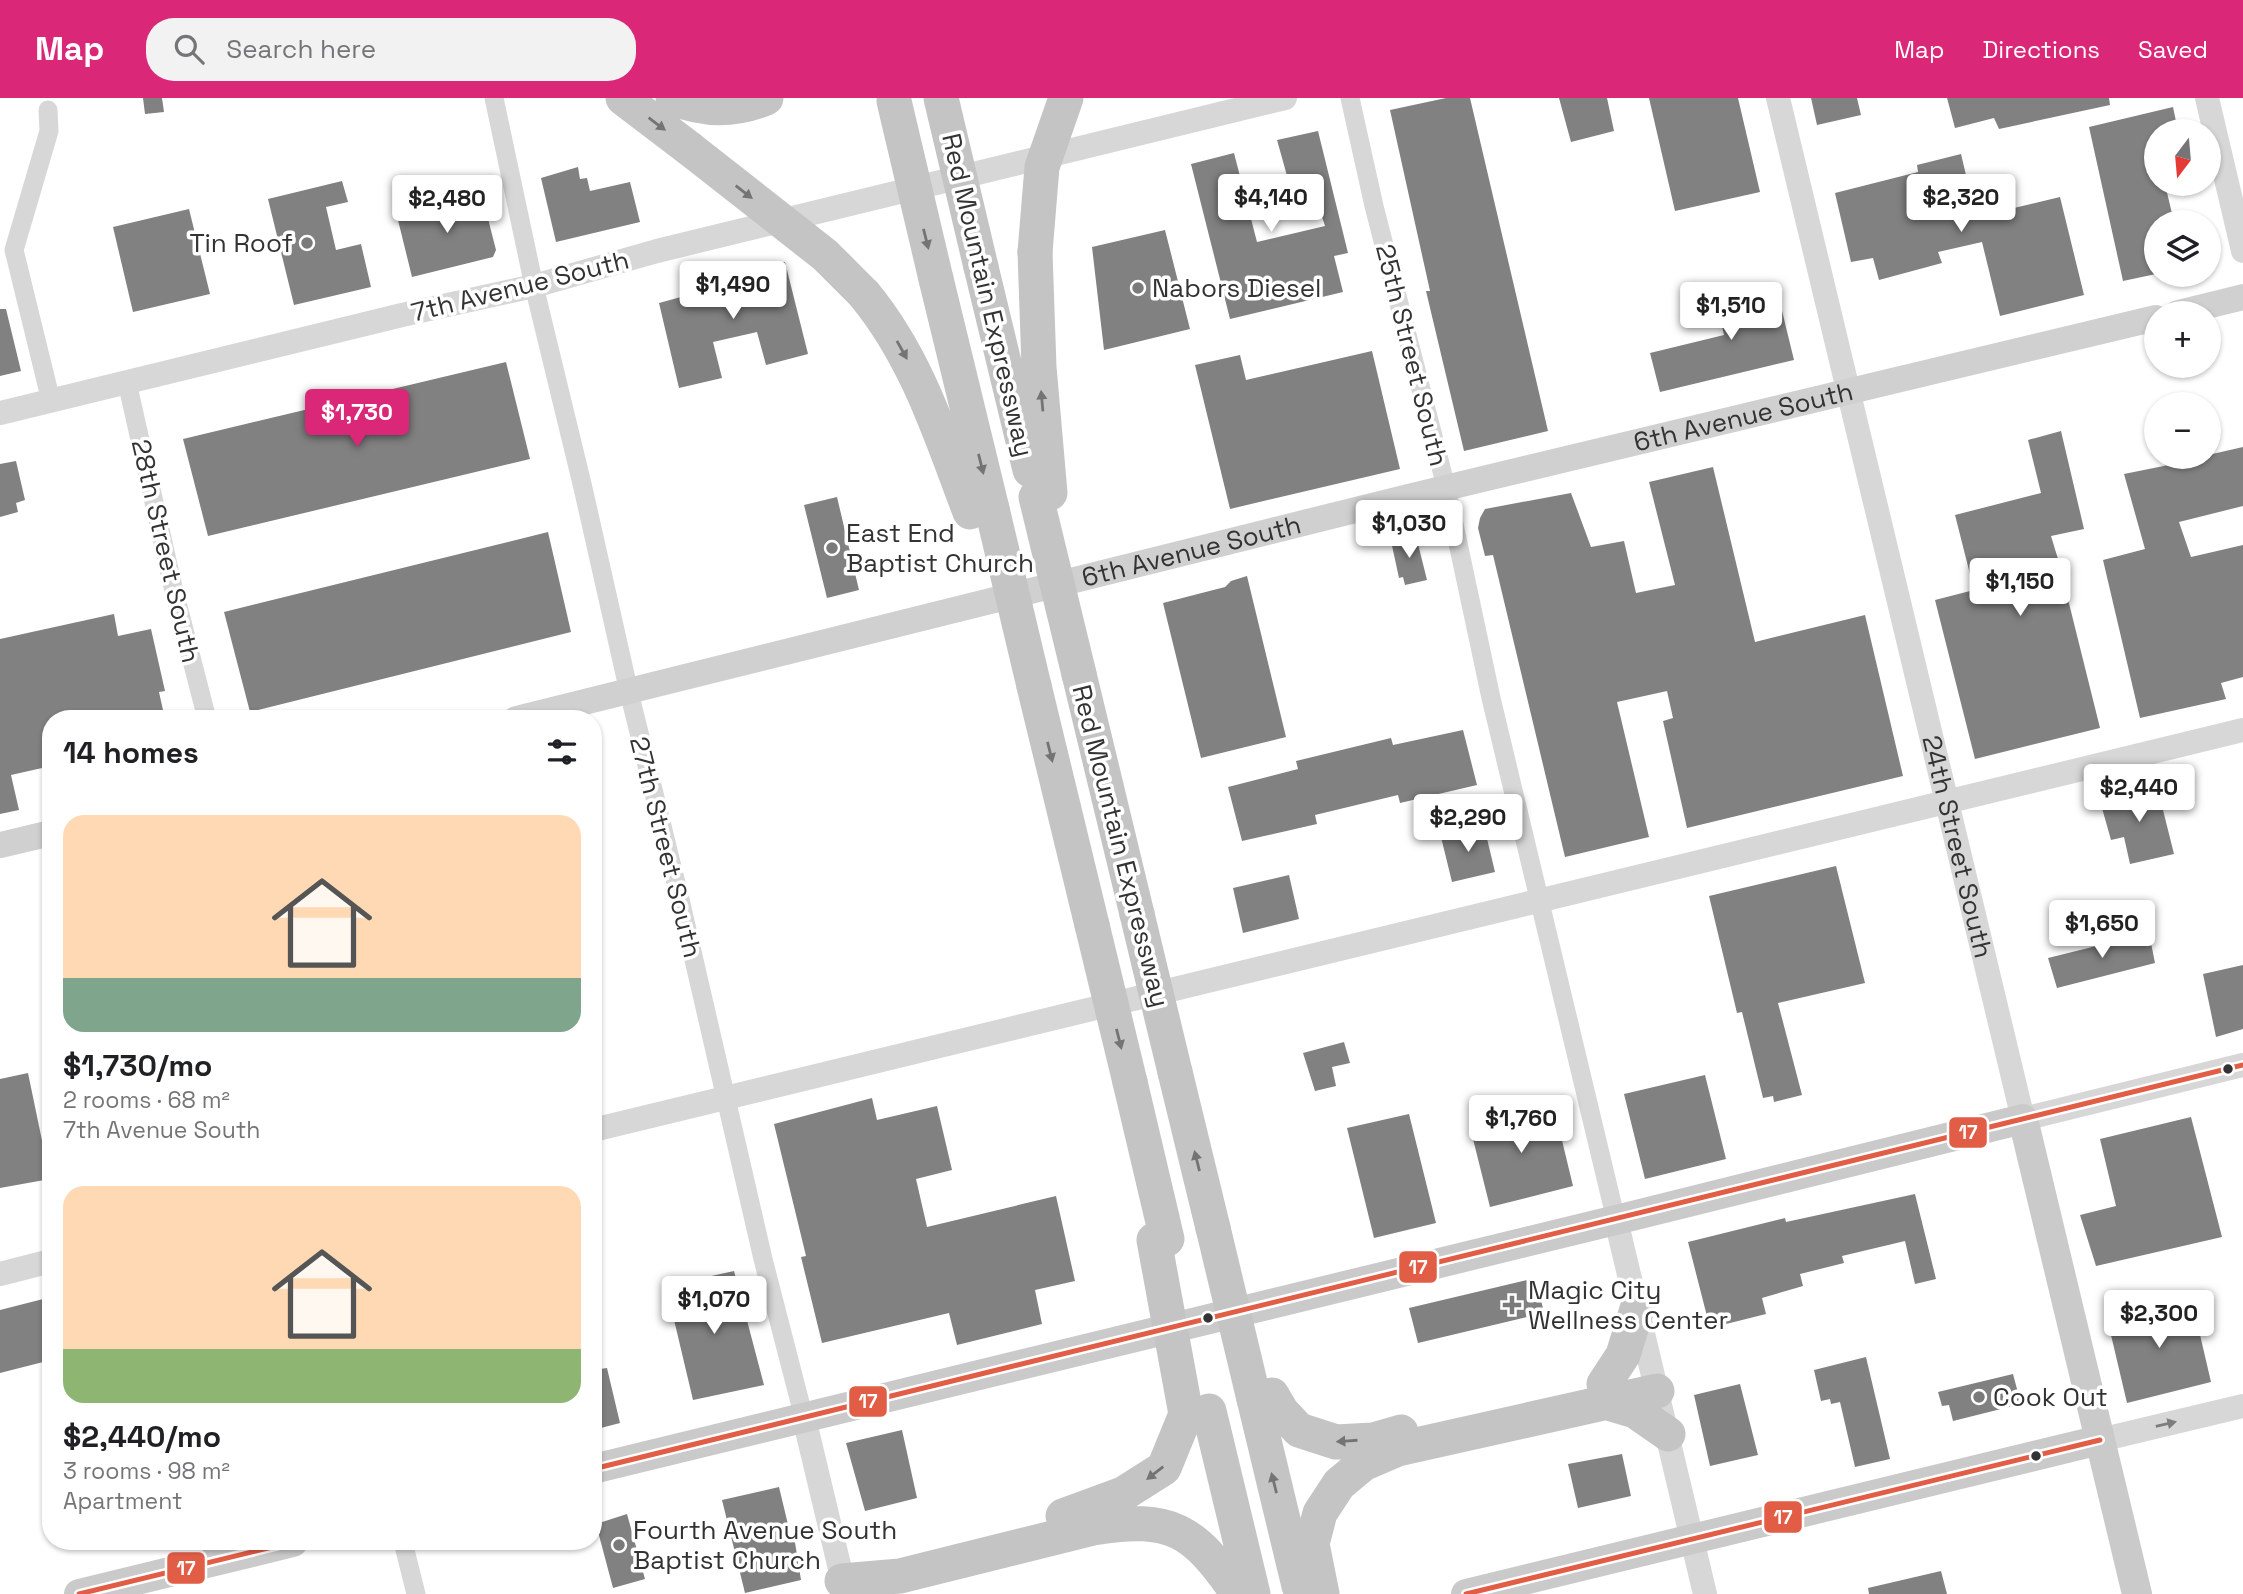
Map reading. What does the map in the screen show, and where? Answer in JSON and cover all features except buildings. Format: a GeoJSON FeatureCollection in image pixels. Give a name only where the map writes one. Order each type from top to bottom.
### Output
{"type":"FeatureCollection","features":[{"type":"Feature","properties":{"kind":"highway"},"geometry":{"type":"LineString","coordinates":[[623,98],[825,255],[864,294],[892,331],[923,387],[981,511]]}},
{"type":"Feature","properties":{"kind":"highway"},"geometry":{"type":"LineString","coordinates":[[673,98],[706,108],[728,108],[748,106],[766,98]]}},
{"type":"Feature","properties":{"kind":"highway","name":"Red Mountain Expressway"},"geometry":{"type":"LineString","coordinates":[[941,98],[981,267],[1043,495],[1086,672],[1105,726],[1100,759],[1233,1311],[1263,1397],[1301,1547],[1301,1594]]}},
{"type":"Feature","properties":{"kind":"highway"},"geometry":{"type":"LineString","coordinates":[[1043,495],[1035,252],[1042,167],[1066,98]]}},
{"type":"Feature","properties":{"kind":"highway","name":"Red Mountain Expressway"},"geometry":{"type":"LineString","coordinates":[[894,100],[936,279],[981,511],[1020,627],[1144,1142],[1161,1240],[1198,1413]]}},
{"type":"Feature","properties":{"kind":"highway"},"geometry":{"type":"LineString","coordinates":[[1606,1393],[1623,1355],[1637,1309]]}},
{"type":"Feature","properties":{"kind":"highway"},"geometry":{"type":"LineString","coordinates":[[1263,1397],[1299,1430],[1336,1443],[1373,1440],[1655,1384]]}},
{"type":"Feature","properties":{"kind":"highway"},"geometry":{"type":"LineString","coordinates":[[1322,1594],[1301,1547],[1339,1484],[1363,1464],[1398,1449],[1606,1393],[1668,1434]]}},
{"type":"Feature","properties":{"kind":"highway"},"geometry":{"type":"LineString","coordinates":[[1198,1413],[1238,1594]]}},
{"type":"Feature","properties":{"kind":"highway"},"geometry":{"type":"LineString","coordinates":[[844,1587],[901,1555],[1061,1517],[1123,1494],[1164,1468],[1198,1413]]}},
{"type":"Feature","properties":{"kind":"highway"},"geometry":{"type":"LineString","coordinates":[[844,1587],[900,1576],[1093,1528],[1120,1523],[1151,1523],[1174,1528],[1231,1562],[1253,1594]]}},
{"type":"Feature","properties":{"kind":"main road"},"geometry":{"type":"LineString","coordinates":[[2221,302],[2243,297]]}},
{"type":"Feature","properties":{"kind":"main road","name":"6th Avenue South"},"geometry":{"type":"LineString","coordinates":[[554,710],[1446,487],[2144,321]]}},
{"type":"Feature","properties":{"kind":"main road"},"geometry":{"type":"LineString","coordinates":[[0,845],[42,835]]}},
{"type":"Feature","properties":{"kind":"main road"},"geometry":{"type":"LineString","coordinates":[[602,1467],[2023,1119]]}},
{"type":"Feature","properties":{"kind":"main road","name":"24th Street South"},"geometry":{"type":"LineString","coordinates":[[2023,1119],[2137,1594]]}},
{"type":"Feature","properties":{"kind":"main road"},"geometry":{"type":"LineString","coordinates":[[1466,1594],[2100,1440]]}},
{"type":"Feature","properties":{"kind":"main road"},"geometry":{"type":"LineString","coordinates":[[79,1594],[260,1550]]}},
{"type":"Feature","properties":{"kind":"street","name":"27th Street South"},"geometry":{"type":"LineString","coordinates":[[494,98],[534,286],[629,692],[763,1259],[844,1587]]}},
{"type":"Feature","properties":{"kind":"street","name":"7th Avenue South"},"geometry":{"type":"LineString","coordinates":[[0,413],[534,286],[657,251],[1285,98]]}},
{"type":"Feature","properties":{"kind":"street","name":"25th Street South"},"geometry":{"type":"LineString","coordinates":[[1350,98],[1374,206],[1446,487],[1491,698],[1705,1594]]}},
{"type":"Feature","properties":{"kind":"street","name":"24th Street South"},"geometry":{"type":"LineString","coordinates":[[1778,98],[2023,1119]]}},
{"type":"Feature","properties":{"kind":"street"},"geometry":{"type":"LineString","coordinates":[[2207,98],[2243,251]]}},
{"type":"Feature","properties":{"kind":"street"},"geometry":{"type":"LineString","coordinates":[[48,110],[49,131],[14,250],[51,401]]}},
{"type":"Feature","properties":{"kind":"street","name":"28th Street South"},"geometry":{"type":"LineString","coordinates":[[127,382],[173,586],[205,710]]}},
{"type":"Feature","properties":{"kind":"street"},"geometry":{"type":"LineString","coordinates":[[602,1128],[2243,730]]}},
{"type":"Feature","properties":{"kind":"street"},"geometry":{"type":"LineString","coordinates":[[2023,1119],[2243,1065]]}},
{"type":"Feature","properties":{"kind":"street"},"geometry":{"type":"LineString","coordinates":[[0,1274],[42,1263]]}},
{"type":"Feature","properties":{"kind":"street"},"geometry":{"type":"LineString","coordinates":[[2100,1440],[2243,1406]]}},
{"type":"Feature","properties":{"kind":"street"},"geometry":{"type":"LineString","coordinates":[[405,1550],[416,1594]]}},
{"type":"Feature","properties":{"kind":"transit line","name":"17"},"geometry":{"type":"LineString","coordinates":[[602,1467],[2243,1065]]}},
{"type":"Feature","properties":{"kind":"transit line","name":"17"},"geometry":{"type":"LineString","coordinates":[[1466,1594],[2100,1440]]}},
{"type":"Feature","properties":{"kind":"transit line","name":"17"},"geometry":{"type":"LineString","coordinates":[[79,1594],[260,1550]]}},
{"type":"Feature","properties":{"kind":"place","name":"Tin Roof"},"geometry":{"type":"Point","coordinates":[307,243]}},
{"type":"Feature","properties":{"kind":"place","name":"Nabors Diesel"},"geometry":{"type":"Point","coordinates":[1138,288]}},
{"type":"Feature","properties":{"kind":"place","name":"East End Baptist Church"},"geometry":{"type":"Point","coordinates":[832,548]}},
{"type":"Feature","properties":{"kind":"place","name":"Magic City Wellness Center"},"geometry":{"type":"Point","coordinates":[1512,1305]}},
{"type":"Feature","properties":{"kind":"place","name":"Cook Out"},"geometry":{"type":"Point","coordinates":[1979,1397]}},
{"type":"Feature","properties":{"kind":"place","name":"Fourth Avenue South Baptist Church"},"geometry":{"type":"Point","coordinates":[619,1545]}}]}
